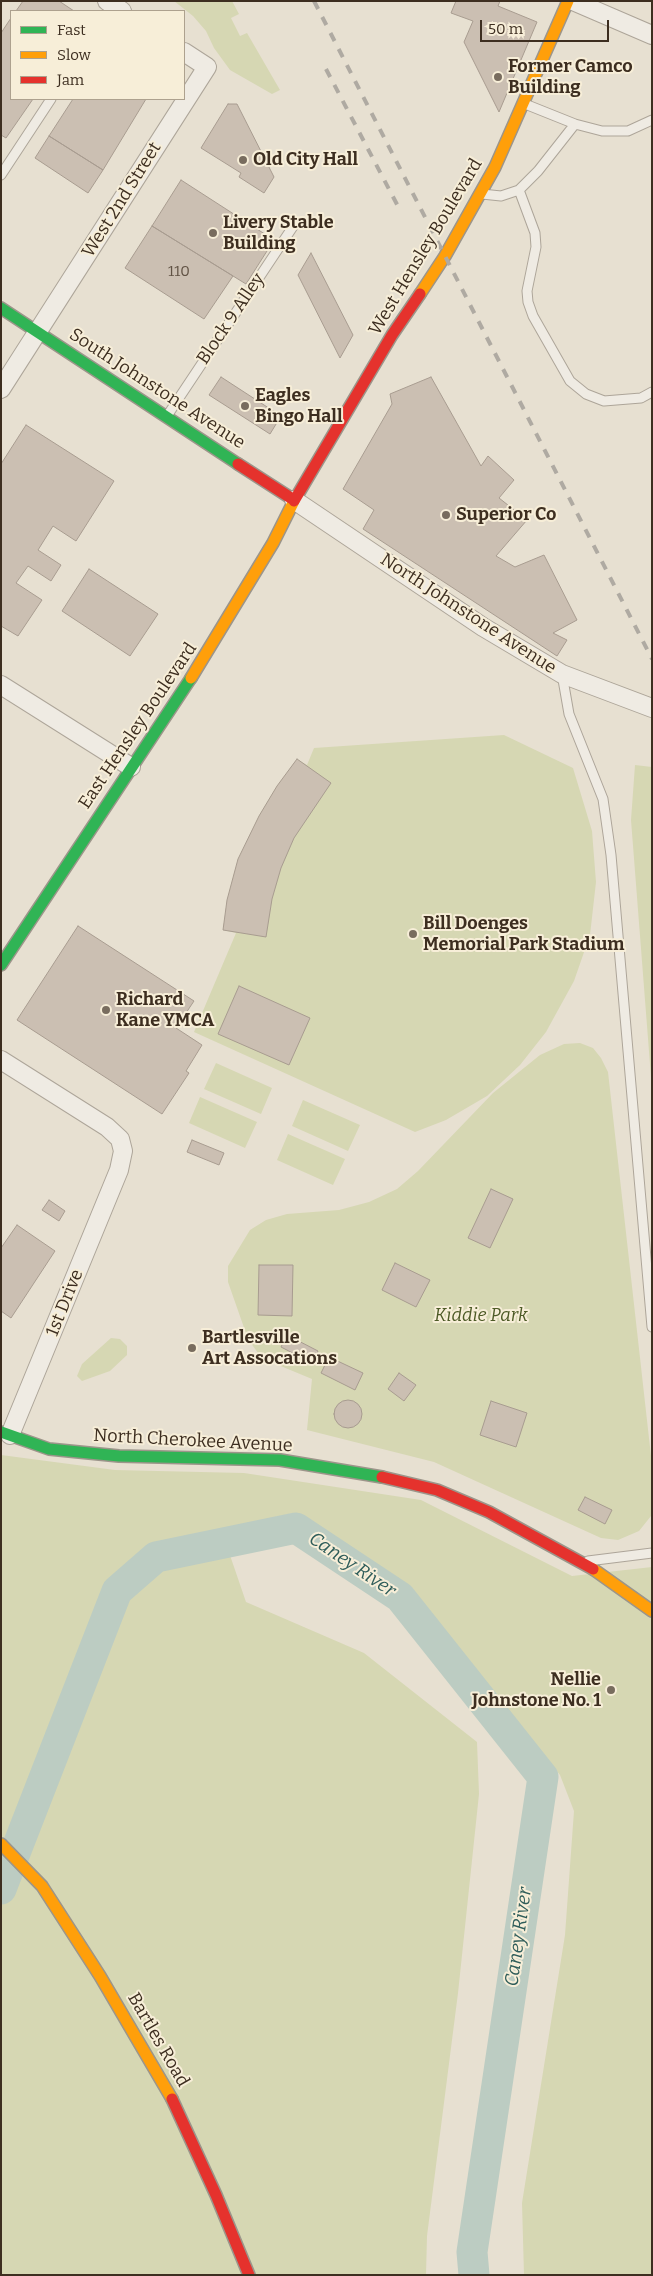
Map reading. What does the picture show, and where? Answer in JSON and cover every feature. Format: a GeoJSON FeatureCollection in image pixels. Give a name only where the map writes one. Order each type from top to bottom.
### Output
{"type":"FeatureCollection","features":[{"type":"Feature","properties":{"kind":"main road","name":"West Hensley Boulevard"},"geometry":{"type":"LineString","coordinates":[[294,500],[392,335],[445,256],[495,167],[568,1]]}},
{"type":"Feature","properties":{"kind":"main road","name":"South Johnstone Avenue"},"geometry":{"type":"LineString","coordinates":[[1,308],[294,500]]}},
{"type":"Feature","properties":{"kind":"main road","name":"East Hensley Boulevard"},"geometry":{"type":"LineString","coordinates":[[1,965],[210,650],[273,543],[294,500]]}},
{"type":"Feature","properties":{"kind":"main road","name":"North Cherokee Avenue"},"geometry":{"type":"LineString","coordinates":[[6,1433],[49,1449],[119,1456],[280,1460],[383,1477],[437,1490],[489,1512],[583,1562],[652,1611]]}},
{"type":"Feature","properties":{"kind":"main road","name":"Bartles Road"},"geometry":{"type":"LineString","coordinates":[[1,1844],[42,1886],[100,1976],[173,2101],[216,2195],[249,2275]]}},
{"type":"Feature","properties":{"kind":"street"},"geometry":{"type":"LineString","coordinates":[[574,1],[652,35]]}},
{"type":"Feature","properties":{"kind":"street","name":"West 2nd Street"},"geometry":{"type":"LineString","coordinates":[[1,389],[207,67],[185,53]]}},
{"type":"Feature","properties":{"kind":"street","name":"North Johnstone Avenue"},"geometry":{"type":"LineString","coordinates":[[294,500],[483,627],[562,674],[652,708]]}},
{"type":"Feature","properties":{"kind":"street"},"geometry":{"type":"LineString","coordinates":[[1,685],[131,767]]}},
{"type":"Feature","properties":{"kind":"street","name":"1st Drive"},"geometry":{"type":"LineString","coordinates":[[1,1060],[107,1127],[120,1139],[123,1152],[119,1170],[6,1433]]}},
{"type":"Feature","properties":{"kind":"lane"},"geometry":{"type":"LineString","coordinates":[[1,175],[50,100]]}},
{"type":"Feature","properties":{"kind":"lane"},"geometry":{"type":"LineString","coordinates":[[523,103],[575,124],[602,131],[628,131],[652,120]]}},
{"type":"Feature","properties":{"kind":"lane"},"geometry":{"type":"LineString","coordinates":[[480,194],[501,196],[520,190],[538,171],[575,124]]}},
{"type":"Feature","properties":{"kind":"lane"},"geometry":{"type":"LineString","coordinates":[[520,190],[535,233],[536,247],[527,291],[528,302],[533,316],[570,381],[586,394],[604,401],[641,398],[652,392]]}},
{"type":"Feature","properties":{"kind":"lane","name":"Block 9 Alley"},"geometry":{"type":"LineString","coordinates":[[166,416],[296,222]]}},
{"type":"Feature","properties":{"kind":"lane"},"geometry":{"type":"LineString","coordinates":[[562,674],[569,714],[603,798],[610,855],[652,1327]]}},
{"type":"Feature","properties":{"kind":"lane"},"geometry":{"type":"LineString","coordinates":[[583,1562],[652,1553]]}},
{"type":"Feature","properties":{"kind":"green space"},"geometry":{"type":"Polygon","coordinates":[[[174,1],[232,1],[239,14],[231,18],[240,36],[247,33],[280,90],[272,94],[230,70],[214,48],[206,31],[193,16],[174,1]]]}},
{"type":"Feature","properties":{"kind":"green space","name":"Bill Doenges Memorial Park Stadium"},"geometry":{"type":"Polygon","coordinates":[[[504,735],[573,768],[592,831],[596,882],[590,935],[574,981],[546,1032],[520,1065],[487,1096],[446,1120],[415,1132],[194,1032],[236,933],[223,930],[227,900],[238,859],[259,816],[277,786],[297,759],[307,765],[314,748],[504,735]]]}},
{"type":"Feature","properties":{"kind":"green space"},"geometry":{"type":"Polygon","coordinates":[[[635,765],[652,767],[652,1090],[631,820],[635,765]]]}},
{"type":"Feature","properties":{"kind":"green space","name":"Kiddie Park"},"geometry":{"type":"Polygon","coordinates":[[[580,1043],[593,1048],[608,1072],[652,1465],[651,1516],[639,1531],[618,1540],[601,1538],[434,1462],[307,1430],[312,1379],[271,1362],[258,1353],[248,1339],[228,1282],[228,1266],[250,1230],[266,1220],[287,1214],[339,1210],[369,1202],[397,1189],[418,1171],[493,1093],[540,1055],[564,1044],[580,1043]]]}},
{"type":"Feature","properties":{"kind":"green space"},"geometry":{"type":"Polygon","coordinates":[[[216,1063],[272,1088],[261,1114],[204,1089],[216,1063]]]}},
{"type":"Feature","properties":{"kind":"green space"},"geometry":{"type":"Polygon","coordinates":[[[200,1097],[257,1122],[245,1148],[189,1123],[200,1097]]]}},
{"type":"Feature","properties":{"kind":"green space"},"geometry":{"type":"Polygon","coordinates":[[[303,1100],[360,1125],[348,1151],[292,1126],[303,1100]]]}},
{"type":"Feature","properties":{"kind":"green space"},"geometry":{"type":"Polygon","coordinates":[[[288,1134],[345,1159],[333,1185],[277,1160],[288,1134]]]}},
{"type":"Feature","properties":{"kind":"green space"},"geometry":{"type":"Polygon","coordinates":[[[111,1338],[120,1339],[127,1346],[127,1355],[110,1371],[82,1381],[77,1376],[82,1364],[111,1338]]]}},
{"type":"Feature","properties":{"kind":"green space"},"geometry":{"type":"Polygon","coordinates":[[[1,1455],[115,1470],[244,1473],[421,1500],[572,1576],[652,1567],[652,2275],[524,2275],[522,2203],[565,1935],[574,1811],[560,1775],[403,1581],[294,1513],[221,1529],[246,1602],[364,1653],[477,1742],[479,1794],[458,1993],[427,2236],[426,2275],[1,2275],[1,1455]]]}},
{"type":"Feature","properties":{"kind":"building"},"geometry":{"type":"Polygon","coordinates":[[[23,1],[59,1],[72,10],[17,10],[23,1]]]}},
{"type":"Feature","properties":{"kind":"building","name":"Former Camco Building"},"geometry":{"type":"Polygon","coordinates":[[[456,1],[500,1],[498,6],[537,22],[499,112],[464,42],[473,21],[451,13],[456,1]]]}},
{"type":"Feature","properties":{"kind":"building"},"geometry":{"type":"Polygon","coordinates":[[[10,20],[10,100],[32,100],[6,138],[1,135],[1,33],[10,20]]]}},
{"type":"Feature","properties":{"kind":"building"},"geometry":{"type":"Polygon","coordinates":[[[72,100],[145,100],[103,170],[49,136],[72,100]]]}},
{"type":"Feature","properties":{"kind":"building","name":"Old City Hall"},"geometry":{"type":"Polygon","coordinates":[[[228,104],[237,104],[274,177],[264,193],[239,177],[241,173],[201,148],[228,104]]]}},
{"type":"Feature","properties":{"kind":"building"},"geometry":{"type":"Polygon","coordinates":[[[49,136],[103,170],[88,193],[35,158],[49,136]]]}},
{"type":"Feature","properties":{"kind":"building","name":"Livery Stable Building"},"geometry":{"type":"Polygon","coordinates":[[[181,180],[274,240],[246,284],[152,226],[181,180]]]}},
{"type":"Feature","properties":{"kind":"building"},"geometry":{"type":"Polygon","coordinates":[[[152,226],[233,276],[204,319],[125,268],[152,226]]]}},
{"type":"Feature","properties":{"kind":"building"},"geometry":{"type":"Polygon","coordinates":[[[311,253],[353,335],[340,358],[298,275],[311,253]]]}},
{"type":"Feature","properties":{"kind":"building","name":"Eagles Bingo Hall"},"geometry":{"type":"Polygon","coordinates":[[[221,377],[281,416],[270,434],[209,395],[221,377]]]}},
{"type":"Feature","properties":{"kind":"building","name":"Superior Co"},"geometry":{"type":"Polygon","coordinates":[[[431,377],[481,466],[488,456],[514,480],[499,498],[527,520],[496,556],[515,567],[544,555],[577,620],[553,633],[567,640],[557,656],[363,529],[374,510],[343,489],[392,404],[390,394],[431,377]]]}},
{"type":"Feature","properties":{"kind":"building"},"geometry":{"type":"Polygon","coordinates":[[[26,425],[114,481],[76,541],[53,526],[38,550],[61,565],[51,581],[28,566],[16,583],[42,600],[18,636],[1,626],[1,464],[26,425]]]}},
{"type":"Feature","properties":{"kind":"building"},"geometry":{"type":"Polygon","coordinates":[[[89,569],[158,614],[130,656],[62,611],[89,569]]]}},
{"type":"Feature","properties":{"kind":"building"},"geometry":{"type":"Polygon","coordinates":[[[297,759],[331,783],[294,838],[281,868],[272,899],[266,937],[223,930],[227,900],[238,859],[259,816],[277,786],[297,759]]]}},
{"type":"Feature","properties":{"kind":"building","name":"Richard Kane YMCA"},"geometry":{"type":"Polygon","coordinates":[[[78,926],[194,1001],[176,1028],[202,1045],[186,1071],[189,1073],[162,1114],[17,1020],[78,926]]]}},
{"type":"Feature","properties":{"kind":"building"},"geometry":{"type":"Polygon","coordinates":[[[239,986],[310,1018],[289,1065],[218,1034],[239,986]]]}},
{"type":"Feature","properties":{"kind":"building"},"geometry":{"type":"Polygon","coordinates":[[[192,1140],[224,1153],[219,1165],[187,1152],[192,1140]]]}},
{"type":"Feature","properties":{"kind":"building"},"geometry":{"type":"Polygon","coordinates":[[[491,1189],[513,1199],[490,1248],[468,1238],[491,1189]]]}},
{"type":"Feature","properties":{"kind":"building"},"geometry":{"type":"Polygon","coordinates":[[[49,1200],[65,1211],[59,1221],[42,1210],[49,1200]]]}},
{"type":"Feature","properties":{"kind":"building"},"geometry":{"type":"Polygon","coordinates":[[[17,1225],[55,1251],[11,1318],[1,1311],[1,1248],[17,1225]]]}},
{"type":"Feature","properties":{"kind":"building"},"geometry":{"type":"Polygon","coordinates":[[[395,1263],[430,1280],[416,1307],[382,1290],[395,1263]]]}},
{"type":"Feature","properties":{"kind":"building"},"geometry":{"type":"Polygon","coordinates":[[[259,1265],[293,1265],[292,1316],[258,1315],[259,1265]]]}},
{"type":"Feature","properties":{"kind":"building"},"geometry":{"type":"Polygon","coordinates":[[[287,1335],[318,1351],[312,1363],[281,1347],[287,1335]]]}},
{"type":"Feature","properties":{"kind":"building"},"geometry":{"type":"Polygon","coordinates":[[[329,1357],[363,1373],[355,1390],[321,1373],[329,1357]]]}},
{"type":"Feature","properties":{"kind":"building"},"geometry":{"type":"Polygon","coordinates":[[[399,1373],[416,1385],[404,1401],[388,1389],[399,1373]]]}},
{"type":"Feature","properties":{"kind":"building"},"geometry":{"type":"Polygon","coordinates":[[[348,1400],[358,1404],[362,1414],[358,1424],[348,1428],[338,1424],[334,1414],[338,1404],[348,1400]]]}},
{"type":"Feature","properties":{"kind":"building"},"geometry":{"type":"Polygon","coordinates":[[[491,1401],[527,1413],[516,1447],[480,1435],[491,1401]]]}},
{"type":"Feature","properties":{"kind":"building"},"geometry":{"type":"Polygon","coordinates":[[[585,1497],[612,1510],[605,1524],[578,1510],[585,1497]]]}},
{"type":"Feature","properties":{"kind":"waterway","name":"Caney River"},"geometry":{"type":"LineString","coordinates":[[1,1889],[117,1591],[156,1557],[296,1528],[400,1597],[543,1777],[472,2252],[474,2275]]}},
{"type":"Feature","properties":{"kind":"railway"},"geometry":{"type":"LineString","coordinates":[[314,1],[652,659]]}},
{"type":"Feature","properties":{"kind":"railway"},"geometry":{"type":"LineString","coordinates":[[326,69],[401,212]]}},
{"type":"Feature","properties":{"kind":"traffic: fast"},"geometry":{"type":"LineString","coordinates":[[1,308],[238,464]]}},
{"type":"Feature","properties":{"kind":"traffic: fast"},"geometry":{"type":"LineString","coordinates":[[1,965],[191,678]]}},
{"type":"Feature","properties":{"kind":"traffic: fast"},"geometry":{"type":"LineString","coordinates":[[1,1432],[49,1449],[119,1456],[280,1460],[382,1477]]}},
{"type":"Feature","properties":{"kind":"traffic: slow"},"geometry":{"type":"LineString","coordinates":[[420,294],[445,256],[495,167],[568,1]]}},
{"type":"Feature","properties":{"kind":"traffic: slow"},"geometry":{"type":"LineString","coordinates":[[191,678],[273,543],[294,501]]}},
{"type":"Feature","properties":{"kind":"traffic: slow"},"geometry":{"type":"LineString","coordinates":[[593,1569],[652,1611]]}},
{"type":"Feature","properties":{"kind":"traffic: slow"},"geometry":{"type":"LineString","coordinates":[[1,1844],[42,1886],[100,1976],[172,2099]]}},
{"type":"Feature","properties":{"kind":"traffic: jam"},"geometry":{"type":"LineString","coordinates":[[294,501],[392,335],[420,294]]}},
{"type":"Feature","properties":{"kind":"traffic: jam"},"geometry":{"type":"LineString","coordinates":[[238,464],[294,500]]}},
{"type":"Feature","properties":{"kind":"traffic: jam"},"geometry":{"type":"LineString","coordinates":[[382,1477],[437,1490],[489,1512],[593,1569]]}},
{"type":"Feature","properties":{"kind":"traffic: jam"},"geometry":{"type":"LineString","coordinates":[[172,2099],[216,2195],[249,2275]]}},
{"type":"Feature","properties":{"kind":"place","name":"Former Camco Building"},"geometry":{"type":"Point","coordinates":[498,77]}},
{"type":"Feature","properties":{"kind":"place","name":"Old City Hall"},"geometry":{"type":"Point","coordinates":[243,160]}},
{"type":"Feature","properties":{"kind":"place","name":"Livery Stable Building"},"geometry":{"type":"Point","coordinates":[213,233]}},
{"type":"Feature","properties":{"kind":"place","name":"Eagles Bingo Hall"},"geometry":{"type":"Point","coordinates":[245,406]}},
{"type":"Feature","properties":{"kind":"place","name":"Superior Co"},"geometry":{"type":"Point","coordinates":[446,515]}},
{"type":"Feature","properties":{"kind":"place","name":"Bill Doenges Memorial Park Stadium"},"geometry":{"type":"Point","coordinates":[413,934]}},
{"type":"Feature","properties":{"kind":"place","name":"Richard Kane YMCA"},"geometry":{"type":"Point","coordinates":[106,1010]}},
{"type":"Feature","properties":{"kind":"place","name":"Bartlesville Art Assocations"},"geometry":{"type":"Point","coordinates":[192,1348]}},
{"type":"Feature","properties":{"kind":"place","name":"Nellie Johnstone No. 1"},"geometry":{"type":"Point","coordinates":[611,1690]}}]}
